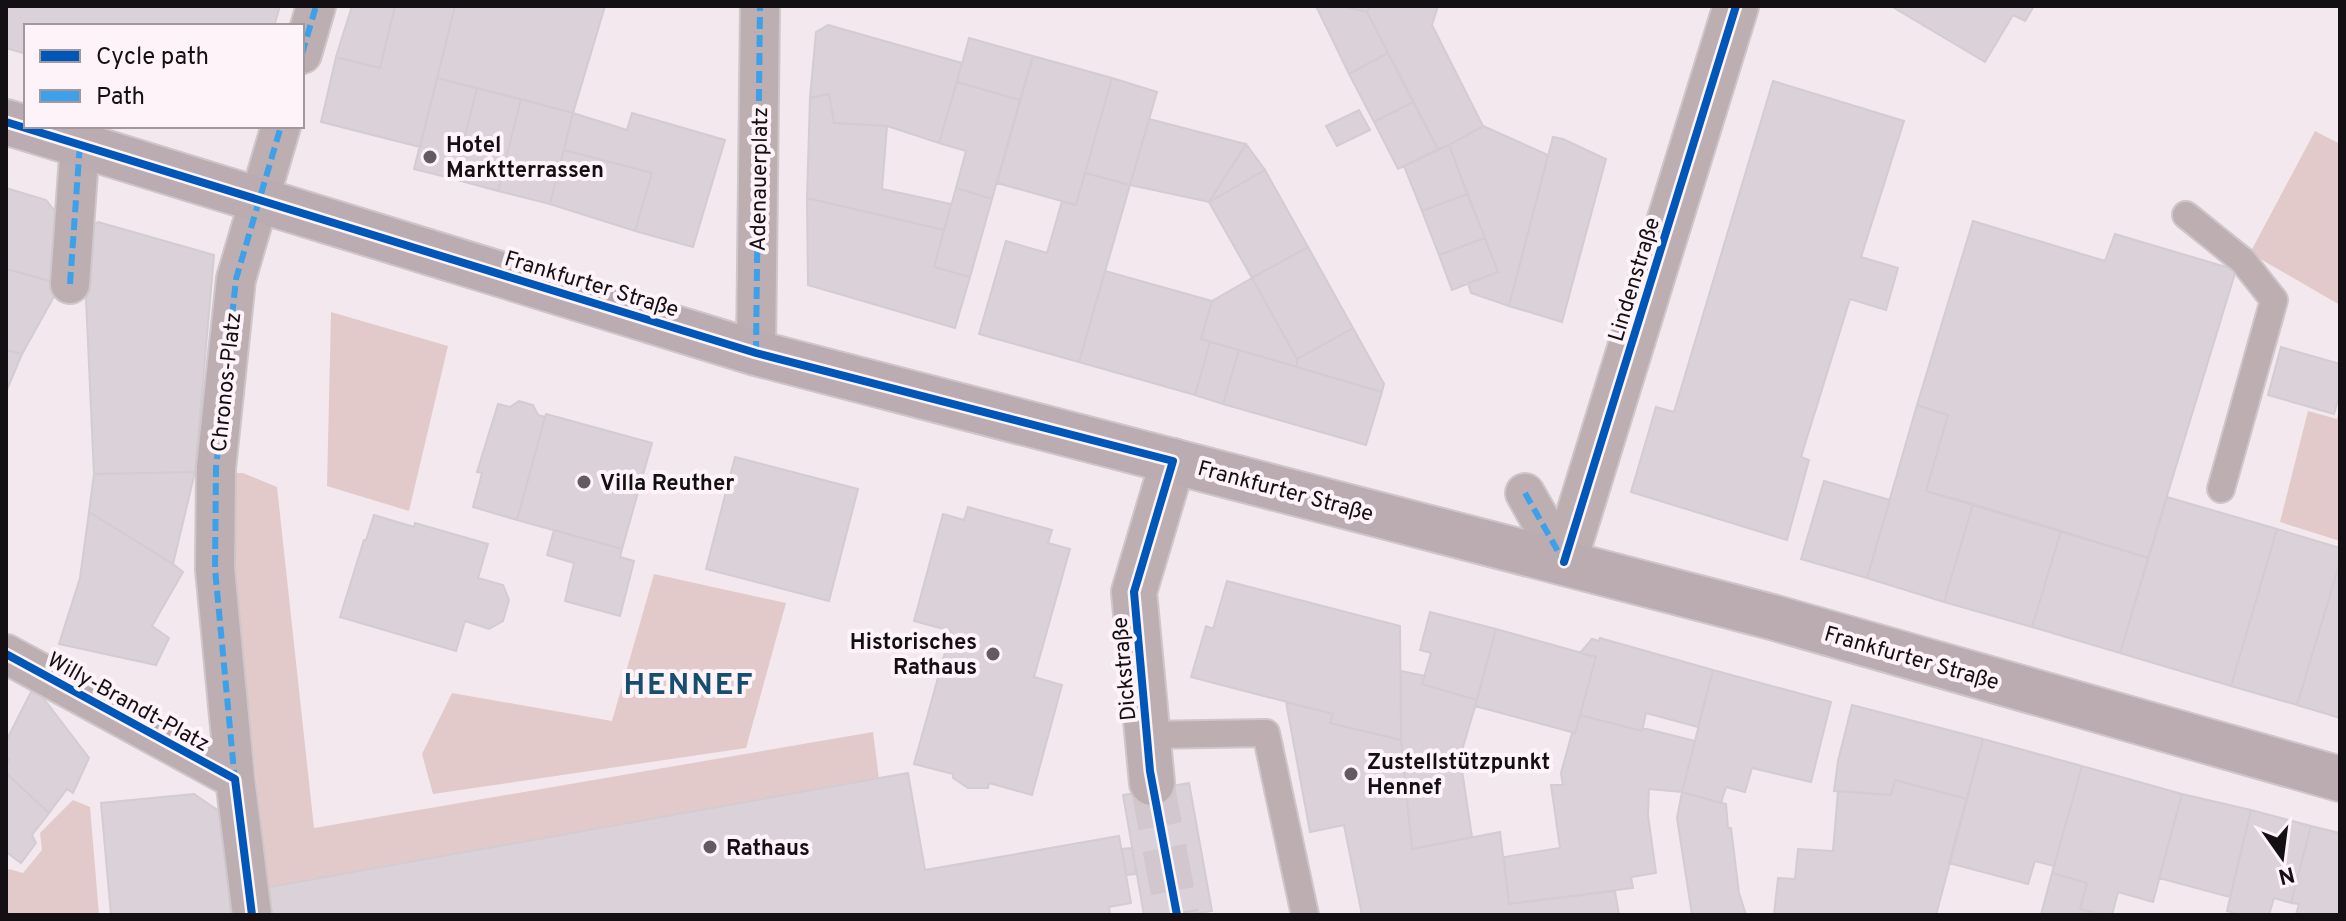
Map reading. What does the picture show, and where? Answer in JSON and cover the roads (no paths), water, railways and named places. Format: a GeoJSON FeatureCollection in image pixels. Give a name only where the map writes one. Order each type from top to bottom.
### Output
{"type":"FeatureCollection","features":[{"type":"Feature","properties":{"kind":"main road","name":"Frankfurter Straße"},"geometry":{"type":"LineString","coordinates":[[27,128],[756,353],[1801,625],[2340,779]]}},
{"type":"Feature","properties":{"kind":"street"},"geometry":{"type":"LineString","coordinates":[[304,47],[316,6]]}},
{"type":"Feature","properties":{"kind":"street","name":"Adenauerplatz"},"geometry":{"type":"LineString","coordinates":[[756,353],[760,6]]}},
{"type":"Feature","properties":{"kind":"street","name":"Lindenstraße"},"geometry":{"type":"LineString","coordinates":[[1564,562],[1736,6]]}},
{"type":"Feature","properties":{"kind":"street"},"geometry":{"type":"LineString","coordinates":[[259,199],[280,128]]}},
{"type":"Feature","properties":{"kind":"street"},"geometry":{"type":"LineString","coordinates":[[70,284],[80,143]]}},
{"type":"Feature","properties":{"kind":"street","name":"Chronos-Platz"},"geometry":{"type":"LineString","coordinates":[[252,915],[235,779],[215,569],[216,468],[236,279],[259,199]]}},
{"type":"Feature","properties":{"kind":"street","name":"Dickstraße"},"geometry":{"type":"LineString","coordinates":[[1152,783],[1134,592],[1173,461]]}},
{"type":"Feature","properties":{"kind":"street"},"geometry":{"type":"LineString","coordinates":[[1525,493],[1564,562]]}},
{"type":"Feature","properties":{"kind":"street","name":"Willy-Brandt-Platz"},"geometry":{"type":"LineString","coordinates":[[6,654],[235,779]]}},
{"type":"Feature","properties":{"kind":"lane"},"geometry":{"type":"LineString","coordinates":[[2186,215],[2243,261],[2274,300],[2221,489]]}},
{"type":"Feature","properties":{"kind":"lane"},"geometry":{"type":"LineString","coordinates":[[1147,735],[1266,733],[1305,915]]}},
{"type":"Feature","properties":{"kind":"tunnel"},"geometry":{"type":"LineString","coordinates":[[1152,783],[1177,915]]}},
{"type":"Feature","properties":{"kind":"place","name":"Hotel Marktterrassen"},"geometry":{"type":"Point","coordinates":[430,157]}},
{"type":"Feature","properties":{"kind":"place","name":"Villa Reuther"},"geometry":{"type":"Point","coordinates":[584,482]}},
{"type":"Feature","properties":{"kind":"place","name":"Historisches Rathaus"},"geometry":{"type":"Point","coordinates":[993,654]}},
{"type":"Feature","properties":{"kind":"place","name":"Zustellstützpunkt Hennef"},"geometry":{"type":"Point","coordinates":[1351,774]}},
{"type":"Feature","properties":{"kind":"place","name":"Rathaus"},"geometry":{"type":"Point","coordinates":[710,847]}},
{"type":"Feature","properties":{"kind":"district","name":"HENNEF"},"geometry":{"type":"Point","coordinates":[689,684]}}]}
